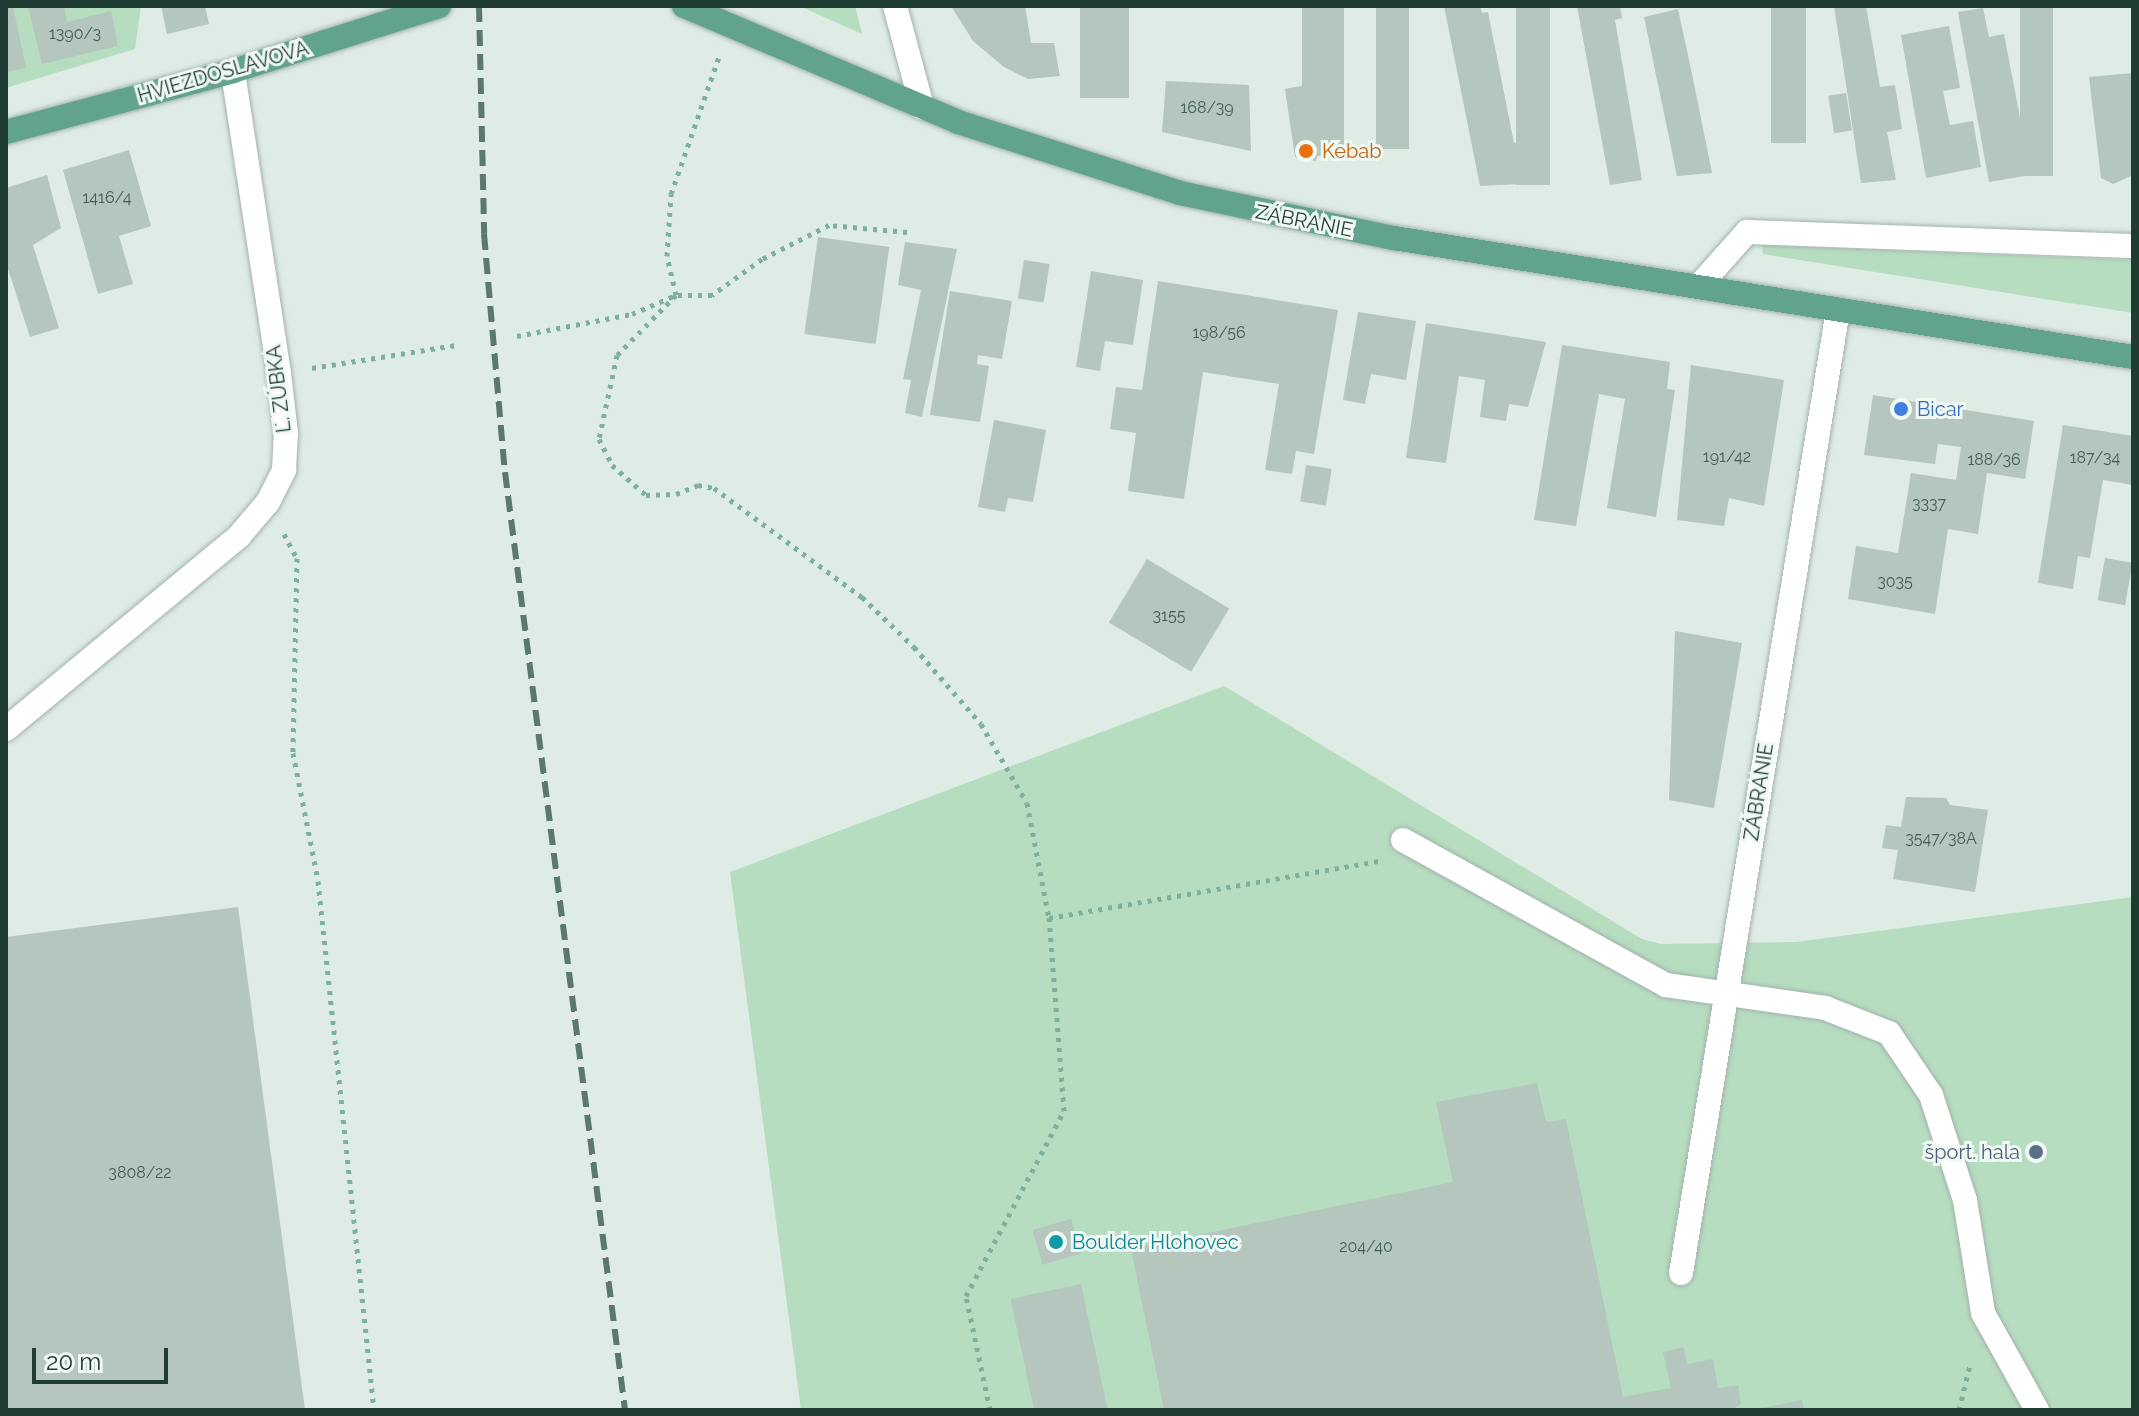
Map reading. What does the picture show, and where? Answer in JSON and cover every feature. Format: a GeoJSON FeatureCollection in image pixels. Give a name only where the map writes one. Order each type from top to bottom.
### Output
{"type":"FeatureCollection","features":[{"type":"Feature","properties":{"kind":"main road","name":"HVIEZDOSLAVOVA"},"geometry":{"type":"LineString","coordinates":[[6,132],[233,71],[439,6]]}},
{"type":"Feature","properties":{"kind":"main road","name":"ZÁBRANIE"},"geometry":{"type":"LineString","coordinates":[[684,6],[922,107],[1097,170],[1254,211],[2133,357]]}},
{"type":"Feature","properties":{"kind":"street"},"geometry":{"type":"LineString","coordinates":[[895,6],[922,107]]}},
{"type":"Feature","properties":{"kind":"street","name":"Ľ. ZÚBKA"},"geometry":{"type":"LineString","coordinates":[[6,729],[239,536],[260,511],[284,470],[286,433],[279,373],[233,71]]}},
{"type":"Feature","properties":{"kind":"street"},"geometry":{"type":"LineString","coordinates":[[1698,287],[1747,232],[2133,246]]}},
{"type":"Feature","properties":{"kind":"street","name":"ZÁBRANIE"},"geometry":{"type":"LineString","coordinates":[[1681,1273],[1838,310]]}},
{"type":"Feature","properties":{"kind":"street"},"geometry":{"type":"LineString","coordinates":[[1403,840],[1666,985],[1726,997],[1825,1008],[1889,1033],[1931,1095],[1965,1200],[1983,1313],[2037,1410]]}},
{"type":"Feature","properties":{"kind":"path"},"geometry":{"type":"LineString","coordinates":[[676,295],[667,256],[671,194],[728,25]]}},
{"type":"Feature","properties":{"kind":"path"},"geometry":{"type":"LineString","coordinates":[[517,336],[632,314],[676,295],[712,295],[762,259],[829,225],[907,232]]}},
{"type":"Feature","properties":{"kind":"path"},"geometry":{"type":"LineString","coordinates":[[676,295],[617,355],[599,439],[612,465],[646,495],[676,494],[698,485],[714,488],[862,597],[914,647],[981,724],[1027,803],[1049,918],[1064,1111],[966,1296],[990,1410]]}},
{"type":"Feature","properties":{"kind":"path"},"geometry":{"type":"LineString","coordinates":[[279,373],[456,345]]}},
{"type":"Feature","properties":{"kind":"path"},"geometry":{"type":"LineString","coordinates":[[260,511],[286,537],[297,558],[293,753],[318,881],[374,1410]]}},
{"type":"Feature","properties":{"kind":"path"},"geometry":{"type":"LineString","coordinates":[[1049,918],[1395,858],[1403,840]]}},
{"type":"Feature","properties":{"kind":"green space"},"geometry":{"type":"Polygon","coordinates":[[[6,6],[141,6],[135,49],[6,88],[6,6]]]}},
{"type":"Feature","properties":{"kind":"green space"},"geometry":{"type":"Polygon","coordinates":[[[799,6],[855,6],[862,34],[799,6]]]}},
{"type":"Feature","properties":{"kind":"green space"},"geometry":{"type":"Polygon","coordinates":[[[1762,245],[2133,260],[2133,313],[1763,254],[1762,245]]]}},
{"type":"Feature","properties":{"kind":"green space"},"geometry":{"type":"Polygon","coordinates":[[[1224,686],[1642,939],[1661,944],[1796,942],[2133,897],[2133,1410],[801,1410],[730,872],[1224,686]]]}},
{"type":"Feature","properties":{"kind":"building"},"geometry":{"type":"Polygon","coordinates":[[[13,6],[26,68],[6,72],[6,7],[13,6]]]}},
{"type":"Feature","properties":{"kind":"building"},"geometry":{"type":"Polygon","coordinates":[[[28,6],[64,6],[67,22],[111,11],[118,46],[42,64],[28,6]]]}},
{"type":"Feature","properties":{"kind":"building"},"geometry":{"type":"Polygon","coordinates":[[[161,6],[205,6],[209,24],[167,34],[161,6]]]}},
{"type":"Feature","properties":{"kind":"building"},"geometry":{"type":"Polygon","coordinates":[[[951,6],[1025,6],[1031,43],[1054,43],[1060,76],[1028,79],[1004,67],[973,41],[951,6]]]}},
{"type":"Feature","properties":{"kind":"building"},"geometry":{"type":"Polygon","coordinates":[[[1080,6],[1129,6],[1129,98],[1080,98],[1080,6]]]}},
{"type":"Feature","properties":{"kind":"building"},"geometry":{"type":"Polygon","coordinates":[[[1302,6],[1344,6],[1344,156],[1302,156],[1302,6]]]}},
{"type":"Feature","properties":{"kind":"building"},"geometry":{"type":"Polygon","coordinates":[[[1376,6],[1409,6],[1409,149],[1376,149],[1376,6]]]}},
{"type":"Feature","properties":{"kind":"building"},"geometry":{"type":"Polygon","coordinates":[[[1444,6],[1480,6],[1482,13],[1488,12],[1514,143],[1535,140],[1542,183],[1480,186],[1444,6]]]}},
{"type":"Feature","properties":{"kind":"building"},"geometry":{"type":"Polygon","coordinates":[[[1516,6],[1550,6],[1550,185],[1516,185],[1516,6]]]}},
{"type":"Feature","properties":{"kind":"building"},"geometry":{"type":"Polygon","coordinates":[[[1577,6],[1620,6],[1622,18],[1615,20],[1642,180],[1610,185],[1577,6]]]}},
{"type":"Feature","properties":{"kind":"building"},"geometry":{"type":"Polygon","coordinates":[[[1771,6],[1806,6],[1806,143],[1771,143],[1771,6]]]}},
{"type":"Feature","properties":{"kind":"building"},"geometry":{"type":"Polygon","coordinates":[[[1834,6],[1866,6],[1880,87],[1895,85],[1902,129],[1887,132],[1896,180],[1861,183],[1834,6]]]}},
{"type":"Feature","properties":{"kind":"building"},"geometry":{"type":"Polygon","coordinates":[[[2020,6],[2053,6],[2053,176],[2020,176],[2020,6]]]}},
{"type":"Feature","properties":{"kind":"building"},"geometry":{"type":"Polygon","coordinates":[[[1983,8],[1989,37],[2004,34],[2031,175],[1989,182],[1958,12],[1983,8]]]}},
{"type":"Feature","properties":{"kind":"building"},"geometry":{"type":"Polygon","coordinates":[[[1678,9],[1712,173],[1677,176],[1644,17],[1678,9]]]}},
{"type":"Feature","properties":{"kind":"building"},"geometry":{"type":"Polygon","coordinates":[[[1949,26],[1960,88],[1943,91],[1950,125],[1973,121],[1981,167],[1926,178],[1901,35],[1949,26]]]}},
{"type":"Feature","properties":{"kind":"building"},"geometry":{"type":"Polygon","coordinates":[[[2133,73],[2133,175],[2113,184],[2101,178],[2089,77],[2133,73]]]}},
{"type":"Feature","properties":{"kind":"building"},"geometry":{"type":"Polygon","coordinates":[[[1166,81],[1249,85],[1251,151],[1162,132],[1166,81]]]}},
{"type":"Feature","properties":{"kind":"building"},"geometry":{"type":"Polygon","coordinates":[[[1306,85],[1319,147],[1316,161],[1295,157],[1285,89],[1306,85]]]}},
{"type":"Feature","properties":{"kind":"building"},"geometry":{"type":"Polygon","coordinates":[[[1846,93],[1852,131],[1834,133],[1828,96],[1846,93]]]}},
{"type":"Feature","properties":{"kind":"building"},"geometry":{"type":"Polygon","coordinates":[[[129,150],[151,226],[119,236],[133,284],[98,294],[63,170],[129,150]]]}},
{"type":"Feature","properties":{"kind":"building"},"geometry":{"type":"Polygon","coordinates":[[[47,175],[61,228],[33,245],[59,328],[30,337],[6,263],[6,188],[47,175]]]}},
{"type":"Feature","properties":{"kind":"building"},"geometry":{"type":"Polygon","coordinates":[[[818,237],[889,247],[876,344],[804,334],[818,237]]]}},
{"type":"Feature","properties":{"kind":"building"},"geometry":{"type":"Polygon","coordinates":[[[905,242],[957,249],[922,417],[905,413],[911,380],[903,379],[921,290],[898,285],[905,242]]]}},
{"type":"Feature","properties":{"kind":"building"},"geometry":{"type":"Polygon","coordinates":[[[1024,260],[1050,264],[1044,303],[1018,299],[1024,260]]]}},
{"type":"Feature","properties":{"kind":"building"},"geometry":{"type":"Polygon","coordinates":[[[1091,271],[1143,280],[1133,345],[1105,341],[1100,371],[1076,367],[1091,271]]]}},
{"type":"Feature","properties":{"kind":"building"},"geometry":{"type":"Polygon","coordinates":[[[1158,281],[1338,310],[1314,454],[1296,451],[1292,474],[1265,470],[1279,384],[1203,372],[1184,499],[1128,491],[1136,433],[1110,429],[1116,387],[1142,390],[1158,281]]]}},
{"type":"Feature","properties":{"kind":"building"},"geometry":{"type":"Polygon","coordinates":[[[950,291],[1012,301],[1002,359],[978,355],[977,364],[989,366],[980,422],[930,415],[950,291]]]}},
{"type":"Feature","properties":{"kind":"building"},"geometry":{"type":"Polygon","coordinates":[[[1358,312],[1416,321],[1406,380],[1371,374],[1365,404],[1343,400],[1358,312]]]}},
{"type":"Feature","properties":{"kind":"building"},"geometry":{"type":"Polygon","coordinates":[[[1426,323],[1546,342],[1528,407],[1509,404],[1506,421],[1480,417],[1485,380],[1459,376],[1446,463],[1406,458],[1426,323]]]}},
{"type":"Feature","properties":{"kind":"building"},"geometry":{"type":"Polygon","coordinates":[[[1562,345],[1670,362],[1667,389],[1675,390],[1656,517],[1607,508],[1625,399],[1599,394],[1576,526],[1534,520],[1562,345]]]}},
{"type":"Feature","properties":{"kind":"building"},"geometry":{"type":"Polygon","coordinates":[[[1691,365],[1784,380],[1764,506],[1729,498],[1724,526],[1677,520],[1691,365]]]}},
{"type":"Feature","properties":{"kind":"building"},"geometry":{"type":"Polygon","coordinates":[[[1873,395],[2034,421],[2025,479],[1987,473],[1978,534],[1948,529],[1935,614],[1848,599],[1856,546],[1898,553],[1911,473],[1956,480],[1961,447],[1938,444],[1935,464],[1864,455],[1873,395]]]}},
{"type":"Feature","properties":{"kind":"building"},"geometry":{"type":"Polygon","coordinates":[[[994,420],[1046,430],[1033,502],[1008,498],[1005,512],[978,507],[994,420]]]}},
{"type":"Feature","properties":{"kind":"building"},"geometry":{"type":"Polygon","coordinates":[[[2063,425],[2133,436],[2133,485],[2103,480],[2090,558],[2078,556],[2073,589],[2038,583],[2063,425]]]}},
{"type":"Feature","properties":{"kind":"building"},"geometry":{"type":"Polygon","coordinates":[[[1306,465],[1332,469],[1326,506],[1300,502],[1306,465]]]}},
{"type":"Feature","properties":{"kind":"building"},"geometry":{"type":"Polygon","coordinates":[[[2105,558],[2133,563],[2125,605],[2098,600],[2105,558]]]}},
{"type":"Feature","properties":{"kind":"building"},"geometry":{"type":"Polygon","coordinates":[[[1147,559],[1229,608],[1191,672],[1109,622],[1147,559]]]}},
{"type":"Feature","properties":{"kind":"building"},"geometry":{"type":"Polygon","coordinates":[[[1675,631],[1742,643],[1714,808],[1669,800],[1675,631]]]}},
{"type":"Feature","properties":{"kind":"building"},"geometry":{"type":"Polygon","coordinates":[[[1906,797],[1946,798],[1950,805],[1988,810],[1975,892],[1893,879],[1898,850],[1882,848],[1886,825],[1901,827],[1906,797]]]}},
{"type":"Feature","properties":{"kind":"building"},"geometry":{"type":"Polygon","coordinates":[[[238,907],[305,1410],[6,1410],[6,937],[238,907]]]}},
{"type":"Feature","properties":{"kind":"building"},"geometry":{"type":"Polygon","coordinates":[[[1537,1083],[1546,1122],[1566,1119],[1623,1397],[1671,1388],[1663,1352],[1684,1347],[1687,1364],[1713,1359],[1718,1388],[1738,1385],[1741,1404],[1731,1410],[1164,1410],[1131,1249],[1453,1182],[1436,1102],[1537,1083]]]}},
{"type":"Feature","properties":{"kind":"building","name":"Boulder Hlohovec"},"geometry":{"type":"Polygon","coordinates":[[[1071,1219],[1081,1254],[1042,1265],[1033,1230],[1071,1219]]]}},
{"type":"Feature","properties":{"kind":"building"},"geometry":{"type":"Polygon","coordinates":[[[1081,1284],[1108,1410],[1034,1410],[1011,1299],[1081,1284]]]}},
{"type":"Feature","properties":{"kind":"building"},"geometry":{"type":"Polygon","coordinates":[[[1802,1400],[1804,1410],[1757,1410],[1757,1409],[1802,1400]]]}},
{"type":"Feature","properties":{"kind":"railway"},"geometry":{"type":"LineString","coordinates":[[479,6],[484,234],[505,472],[625,1410]]}},
{"type":"Feature","properties":{"kind":"place","name":"Kebab"},"geometry":{"type":"Point","coordinates":[1306,151]}},
{"type":"Feature","properties":{"kind":"place","name":"Bicar"},"geometry":{"type":"Point","coordinates":[1901,409]}},
{"type":"Feature","properties":{"kind":"place","name":"šport. hala"},"geometry":{"type":"Point","coordinates":[2036,1152]}},
{"type":"Feature","properties":{"kind":"place","name":"Boulder Hlohovec"},"geometry":{"type":"Point","coordinates":[1056,1242]}}]}
